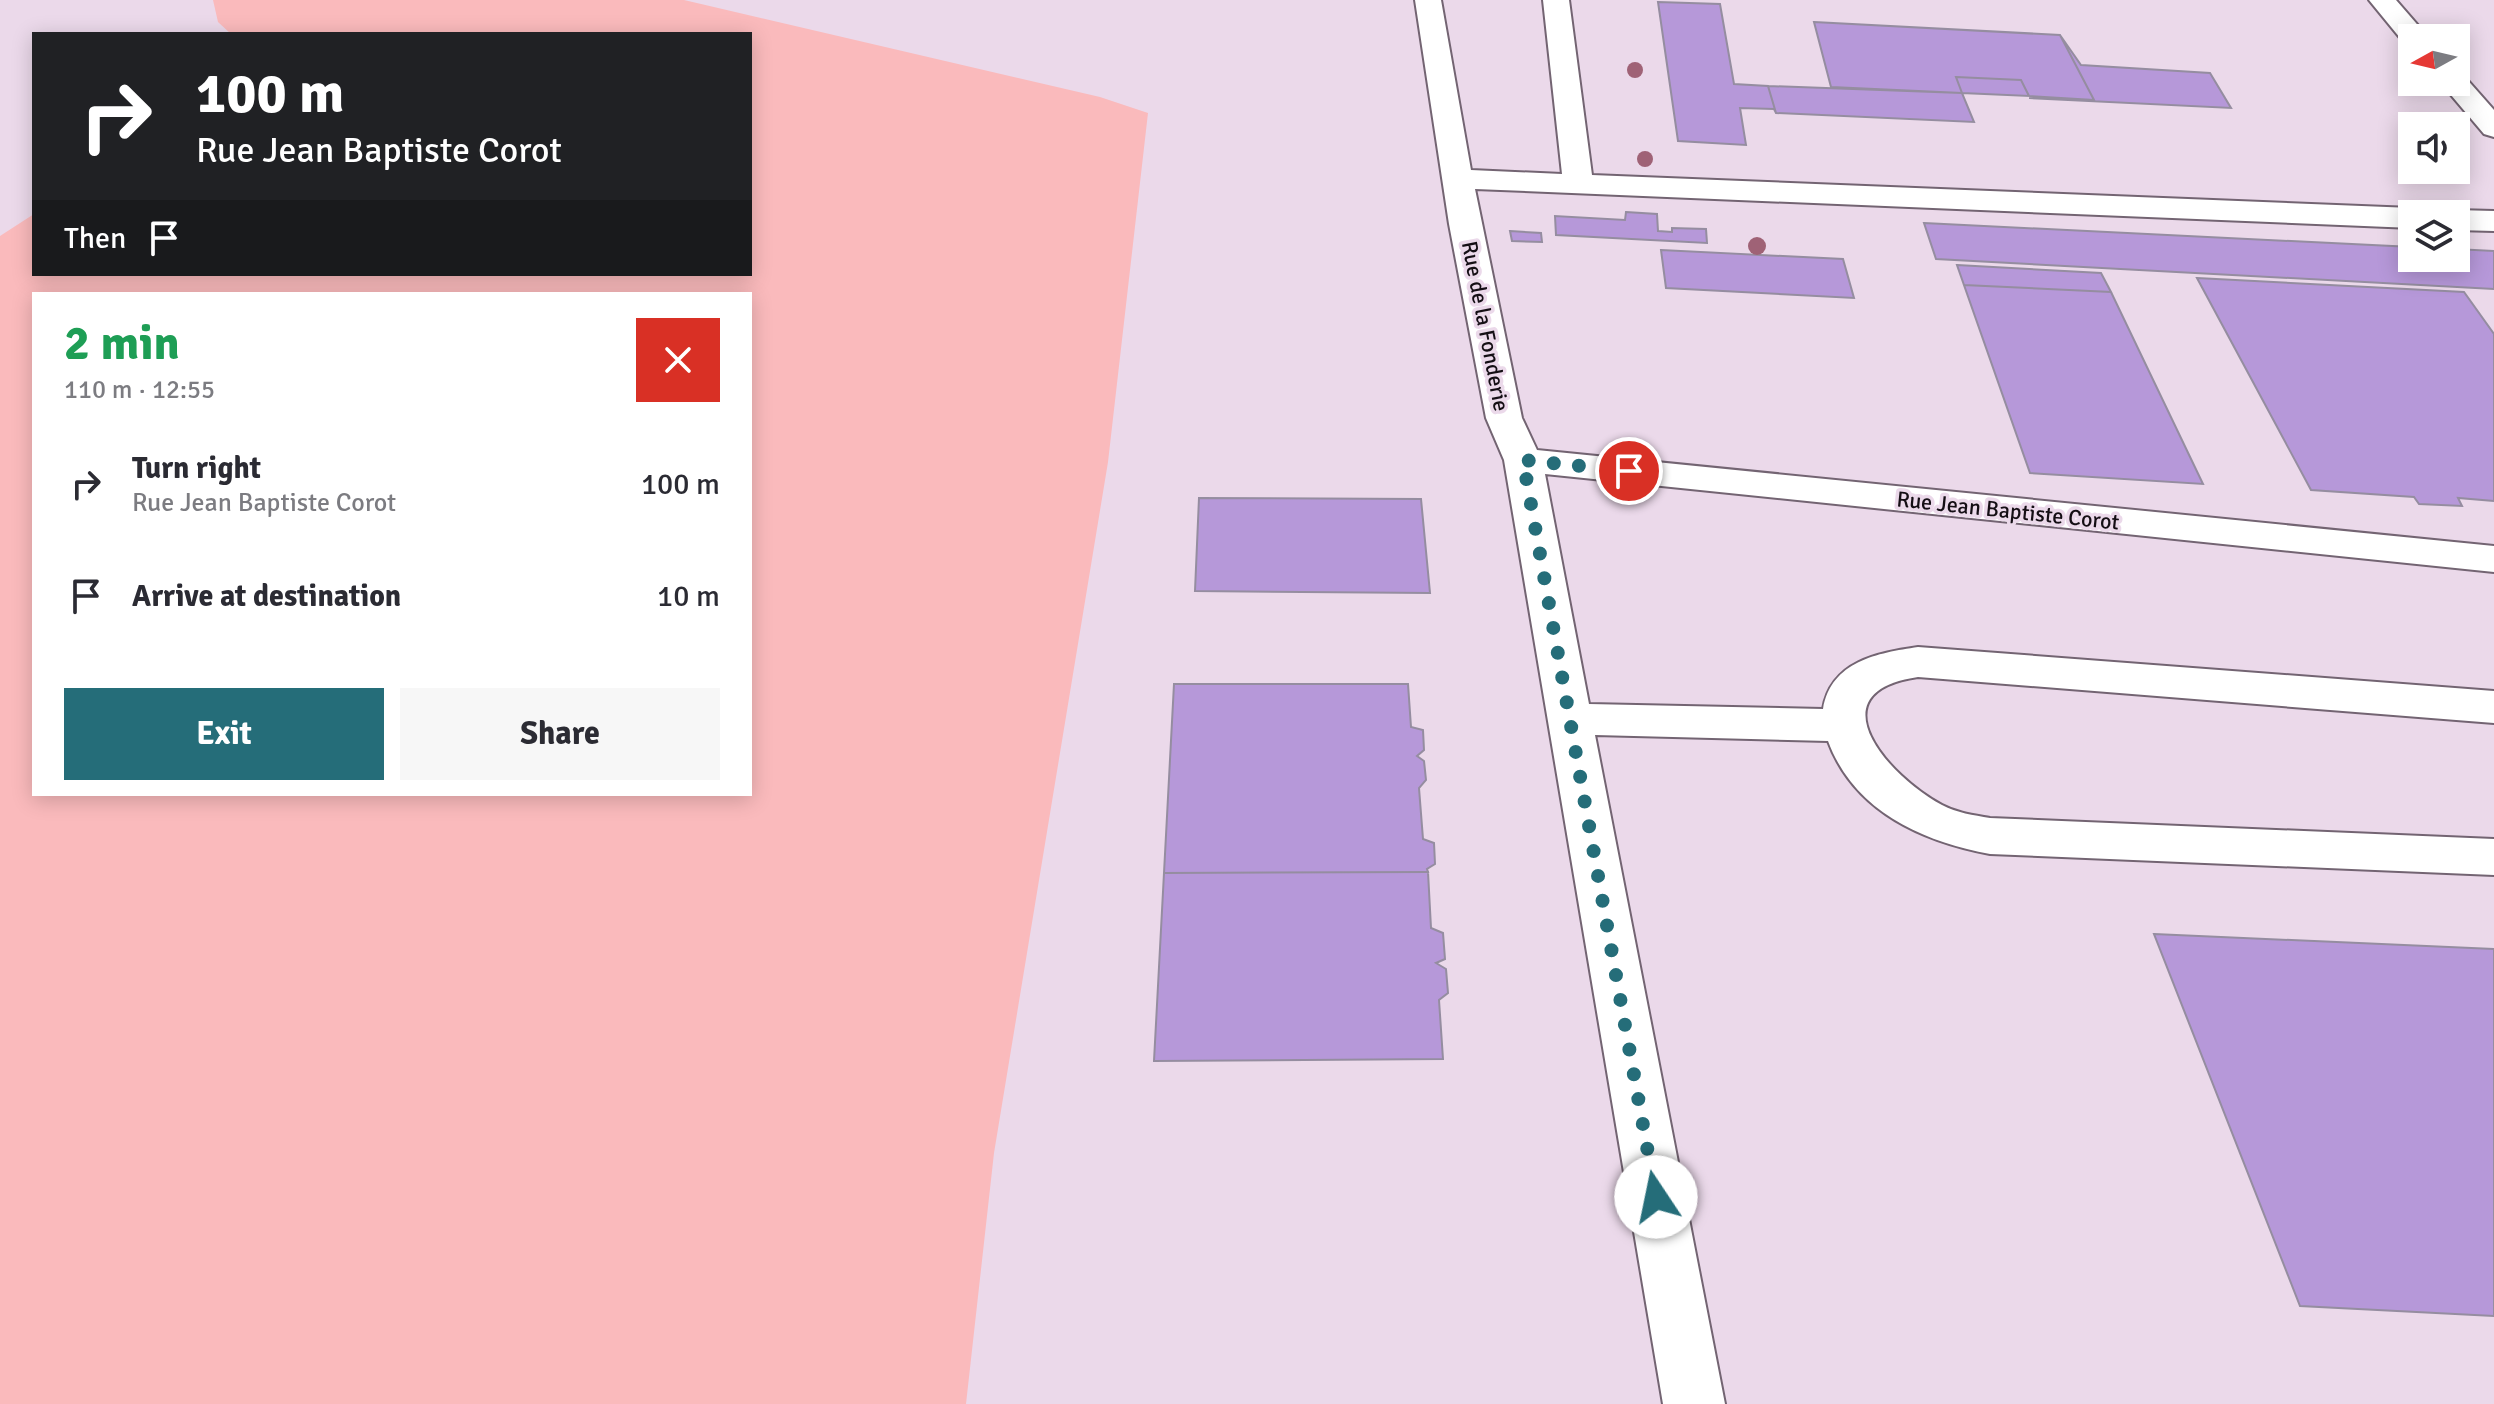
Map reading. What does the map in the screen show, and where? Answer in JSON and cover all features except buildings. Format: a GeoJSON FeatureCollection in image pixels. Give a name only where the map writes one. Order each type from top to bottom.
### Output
{"type":"FeatureCollection","features":[{"type":"Feature","properties":{"kind":"street","name":"Rue de la Fonderie"},"geometry":{"type":"LineString","coordinates":[[1428,0],[1457,179],[1504,418],[1523,460],[1694,1404]]}},
{"type":"Feature","properties":{"kind":"street"},"geometry":{"type":"LineString","coordinates":[[1556,0],[1578,182]]}},
{"type":"Feature","properties":{"kind":"street"},"geometry":{"type":"LineString","coordinates":[[2382,0],[2403,24]]}},
{"type":"Feature","properties":{"kind":"street"},"geometry":{"type":"LineString","coordinates":[[2466,96],[2494,128]]}},
{"type":"Feature","properties":{"kind":"street"},"geometry":{"type":"LineString","coordinates":[[1457,179],[2398,217]]}},
{"type":"Feature","properties":{"kind":"street"},"geometry":{"type":"LineString","coordinates":[[2470,220],[2494,221]]}},
{"type":"Feature","properties":{"kind":"street","name":"Rue Jean Baptiste Corot"},"geometry":{"type":"LineString","coordinates":[[1523,460],[2494,559]]}},
{"type":"Feature","properties":{"kind":"street"},"geometry":{"type":"LineString","coordinates":[[2494,707],[1918,662],[1886,667],[1860,680],[1847,695],[1843,725],[1856,755],[1874,778],[1910,808],[1942,826],[1990,836],[2494,857]]}},
{"type":"Feature","properties":{"kind":"street"},"geometry":{"type":"LineString","coordinates":[[1569,719],[1843,725]]}},
{"type":"Feature","properties":{"kind":"shaded area"},"geometry":{"type":"Polygon","coordinates":[[[213,0],[684,0],[1100,97],[1148,113],[1108,462],[994,1153],[966,1404],[0,1404],[0,236],[32,215],[32,276],[752,276],[752,32],[229,32],[218,22],[213,0]]]}},
{"type":"Feature","properties":{"kind":"route"},"geometry":{"type":"LineString","coordinates":[[1629,471],[1523,460],[1656,1197]]}}]}
